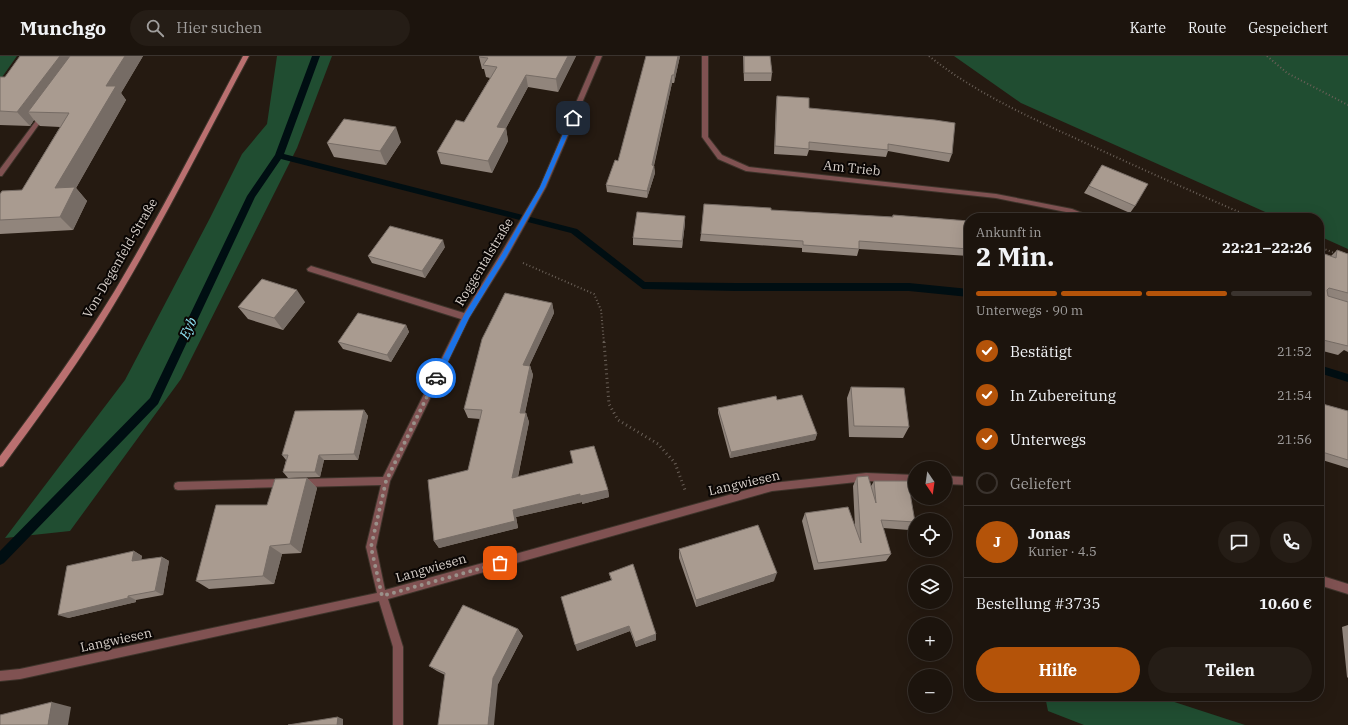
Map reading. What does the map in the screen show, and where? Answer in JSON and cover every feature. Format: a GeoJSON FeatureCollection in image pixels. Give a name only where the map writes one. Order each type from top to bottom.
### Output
{"type":"FeatureCollection","features":[{"type":"Feature","properties":{"kind":"main road","name":"Von-Degenfeld-Straße"},"geometry":{"type":"LineString","coordinates":[[0,464],[30,423],[96,326],[152,231],[246,56]]}},
{"type":"Feature","properties":{"kind":"street","name":"Roggentalstraße"},"geometry":{"type":"LineString","coordinates":[[398,725],[398,646],[382,596],[371,547],[386,481],[466,317],[504,255],[542,187],[600,56]]}},
{"type":"Feature","properties":{"kind":"street","name":"Am Trieb"},"geometry":{"type":"LineString","coordinates":[[705,56],[704,137],[720,157],[748,169],[996,196],[1077,213]]}},
{"type":"Feature","properties":{"kind":"street"},"geometry":{"type":"LineString","coordinates":[[0,174],[46,112]]}},
{"type":"Feature","properties":{"kind":"street"},"geometry":{"type":"LineString","coordinates":[[311,269],[466,317]]}},
{"type":"Feature","properties":{"kind":"street","name":"Langwiesen"},"geometry":{"type":"LineString","coordinates":[[0,676],[20,674],[382,596],[772,487],[866,477],[908,479]]}},
{"type":"Feature","properties":{"kind":"street"},"geometry":{"type":"LineString","coordinates":[[952,480],[964,480]]}},
{"type":"Feature","properties":{"kind":"street"},"geometry":{"type":"LineString","coordinates":[[178,486],[386,481]]}},
{"type":"Feature","properties":{"kind":"street"},"geometry":{"type":"LineString","coordinates":[[1324,582],[1348,589]]}},
{"type":"Feature","properties":{"kind":"path"},"geometry":{"type":"LineString","coordinates":[[929,56],[966,82],[1001,103],[1139,168],[1242,213]]}},
{"type":"Feature","properties":{"kind":"path"},"geometry":{"type":"LineString","coordinates":[[1267,56],[1287,73],[1348,105]]}},
{"type":"Feature","properties":{"kind":"path"},"geometry":{"type":"LineString","coordinates":[[1324,249],[1341,256]]}},
{"type":"Feature","properties":{"kind":"path"},"geometry":{"type":"LineString","coordinates":[[504,255],[594,294],[601,310],[609,404],[618,420],[658,444],[675,463],[692,509]]}},
{"type":"Feature","properties":{"kind":"green space"},"geometry":{"type":"Polygon","coordinates":[[[0,56],[17,56],[0,80],[0,56]]]}},
{"type":"Feature","properties":{"kind":"green space"},"geometry":{"type":"Polygon","coordinates":[[[277,56],[332,56],[297,148],[181,379],[70,531],[5,538],[125,380],[242,154],[267,124],[277,56]]]}},
{"type":"Feature","properties":{"kind":"green space"},"geometry":{"type":"Polygon","coordinates":[[[954,56],[1348,56],[1348,249],[1324,238],[1324,213],[1268,213],[1021,103],[954,56]]]}},
{"type":"Feature","properties":{"kind":"green space"},"geometry":{"type":"Polygon","coordinates":[[[1046,701],[1171,701],[1245,725],[1084,725],[1048,711],[1046,701]]]}},
{"type":"Feature","properties":{"kind":"building"},"geometry":{"type":"Polygon","coordinates":[[[20,56],[60,56],[17,112],[0,111],[0,77],[5,77],[20,56]]]}},
{"type":"Feature","properties":{"kind":"building"},"geometry":{"type":"Polygon","coordinates":[[[70,56],[125,56],[106,86],[116,86],[55,188],[75,187],[60,217],[0,220],[0,194],[2,191],[22,190],[69,113],[28,112],[70,56]]]}},
{"type":"Feature","properties":{"kind":"building"},"geometry":{"type":"Polygon","coordinates":[[[568,56],[556,79],[526,75],[497,127],[506,128],[488,161],[437,152],[456,120],[464,122],[497,67],[483,65],[488,58],[479,57],[568,56]]]}},
{"type":"Feature","properties":{"kind":"building"},"geometry":{"type":"Polygon","coordinates":[[[646,56],[678,56],[674,75],[672,75],[652,165],[654,166],[647,191],[606,185],[615,160],[618,161],[646,56]]]}},
{"type":"Feature","properties":{"kind":"building"},"geometry":{"type":"Polygon","coordinates":[[[744,56],[770,56],[772,73],[744,73],[744,56]]]}},
{"type":"Feature","properties":{"kind":"building"},"geometry":{"type":"Polygon","coordinates":[[[777,96],[809,98],[809,108],[955,123],[952,154],[888,144],[888,150],[809,142],[809,149],[775,146],[777,96]]]}},
{"type":"Feature","properties":{"kind":"building"},"geometry":{"type":"Polygon","coordinates":[[[344,119],[396,127],[380,151],[327,143],[344,119]]]}},
{"type":"Feature","properties":{"kind":"building"},"geometry":{"type":"Polygon","coordinates":[[[1102,165],[1148,184],[1135,206],[1089,186],[1102,165]]]}},
{"type":"Feature","properties":{"kind":"building"},"geometry":{"type":"Polygon","coordinates":[[[704,204],[771,208],[771,210],[893,217],[893,215],[964,221],[964,249],[859,241],[859,249],[803,245],[803,241],[701,234],[704,204]]]}},
{"type":"Feature","properties":{"kind":"building"},"geometry":{"type":"Polygon","coordinates":[[[637,212],[685,216],[682,241],[633,238],[637,212]]]}},
{"type":"Feature","properties":{"kind":"building"},"geometry":{"type":"Polygon","coordinates":[[[390,226],[443,240],[422,271],[368,256],[390,226]]]}},
{"type":"Feature","properties":{"kind":"building"},"geometry":{"type":"Polygon","coordinates":[[[1337,250],[1348,254],[1348,293],[1329,288],[1327,290],[1328,296],[1348,302],[1348,346],[1324,340],[1324,254],[1336,258],[1337,250]]]}},
{"type":"Feature","properties":{"kind":"building"},"geometry":{"type":"Polygon","coordinates":[[[262,279],[297,290],[274,318],[238,307],[262,279]]]}},
{"type":"Feature","properties":{"kind":"building"},"geometry":{"type":"Polygon","coordinates":[[[505,293],[552,303],[523,365],[530,366],[520,413],[526,413],[512,478],[573,463],[570,451],[594,446],[608,490],[580,496],[580,494],[513,510],[515,521],[434,541],[428,480],[468,470],[482,410],[464,409],[482,339],[505,293]]]}},
{"type":"Feature","properties":{"kind":"building"},"geometry":{"type":"Polygon","coordinates":[[[358,313],[406,325],[387,355],[338,342],[358,313]]]}},
{"type":"Feature","properties":{"kind":"building"},"geometry":{"type":"Polygon","coordinates":[[[851,387],[904,388],[909,427],[854,426],[851,387]]]}},
{"type":"Feature","properties":{"kind":"building"},"geometry":{"type":"Polygon","coordinates":[[[802,395],[817,434],[731,452],[718,408],[776,396],[777,400],[802,395]]]}},
{"type":"Feature","properties":{"kind":"building"},"geometry":{"type":"Polygon","coordinates":[[[1324,404],[1348,411],[1348,460],[1324,453],[1324,404]]]}},
{"type":"Feature","properties":{"kind":"building"},"geometry":{"type":"Polygon","coordinates":[[[364,410],[354,454],[319,455],[315,472],[283,472],[288,455],[282,455],[295,411],[364,410]]]}},
{"type":"Feature","properties":{"kind":"building"},"geometry":{"type":"Polygon","coordinates":[[[868,476],[876,503],[874,481],[908,481],[908,505],[912,505],[913,513],[908,513],[908,522],[881,520],[891,554],[818,563],[805,513],[848,507],[861,543],[857,477],[868,476]]]}},
{"type":"Feature","properties":{"kind":"building"},"geometry":{"type":"Polygon","coordinates":[[[307,478],[290,544],[270,546],[263,576],[196,581],[216,505],[267,505],[275,479],[307,478]]]}},
{"type":"Feature","properties":{"kind":"building"},"geometry":{"type":"Polygon","coordinates":[[[758,525],[777,573],[696,600],[679,549],[758,525]]]}},
{"type":"Feature","properties":{"kind":"building"},"geometry":{"type":"Polygon","coordinates":[[[134,551],[132,561],[162,557],[155,591],[128,596],[128,598],[58,615],[67,566],[134,551]]]}},
{"type":"Feature","properties":{"kind":"building"},"geometry":{"type":"Polygon","coordinates":[[[633,564],[656,634],[635,642],[629,626],[575,645],[561,597],[612,580],[609,573],[633,564]]]}},
{"type":"Feature","properties":{"kind":"building"},"geometry":{"type":"Polygon","coordinates":[[[463,605],[518,629],[493,678],[488,725],[438,725],[445,673],[429,666],[463,605]]]}},
{"type":"Feature","properties":{"kind":"building"},"geometry":{"type":"Polygon","coordinates":[[[52,702],[48,725],[0,725],[0,715],[52,702]]]}},
{"type":"Feature","properties":{"kind":"building"},"geometry":{"type":"Polygon","coordinates":[[[338,717],[337,725],[288,725],[338,717]]]}},
{"type":"Feature","properties":{"kind":"waterway","name":"Eyb"},"geometry":{"type":"LineString","coordinates":[[279,156],[316,56]]}},
{"type":"Feature","properties":{"kind":"waterway","name":"Eyb"},"geometry":{"type":"LineString","coordinates":[[0,559],[154,401],[251,196],[279,156]]}},
{"type":"Feature","properties":{"kind":"waterway"},"geometry":{"type":"LineString","coordinates":[[279,156],[574,231],[643,285],[735,287],[909,287],[964,292]]}},
{"type":"Feature","properties":{"kind":"waterway"},"geometry":{"type":"LineString","coordinates":[[1324,371],[1348,378]]}},
{"type":"Feature","properties":{"kind":"way so far"},"geometry":{"type":"LineString","coordinates":[[436,378],[386,481],[371,547],[382,596],[500,563]]}},
{"type":"Feature","properties":{"kind":"route"},"geometry":{"type":"LineString","coordinates":[[436,378],[466,317],[504,255],[542,187],[573,118]]}}]}
